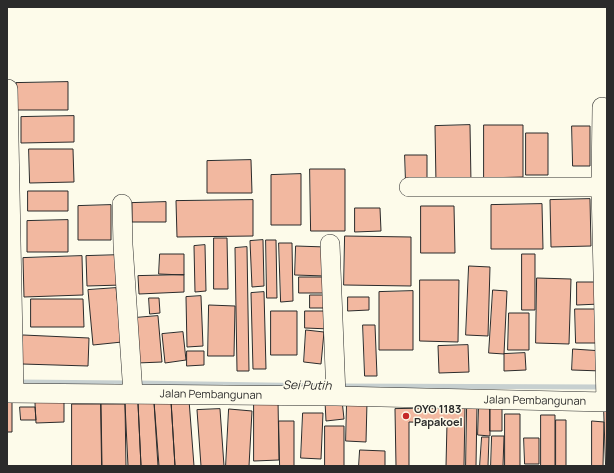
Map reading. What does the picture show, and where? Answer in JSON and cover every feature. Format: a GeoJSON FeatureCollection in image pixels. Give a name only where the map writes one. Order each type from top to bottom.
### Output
{"type":"FeatureCollection","features":[{"type":"Feature","properties":{"kind":"street"},"geometry":{"type":"LineString","coordinates":[[8,89],[12,388]]}},
{"type":"Feature","properties":{"kind":"street"},"geometry":{"type":"LineString","coordinates":[[602,107],[601,187],[606,395]]}},
{"type":"Feature","properties":{"kind":"street"},"geometry":{"type":"LineString","coordinates":[[409,187],[601,187]]}},
{"type":"Feature","properties":{"kind":"street"},"geometry":{"type":"LineString","coordinates":[[122,204],[123,245],[132,388]]}},
{"type":"Feature","properties":{"kind":"street"},"geometry":{"type":"LineString","coordinates":[[330,244],[336,390]]}},
{"type":"Feature","properties":{"kind":"street","name":"Jalan Pembangunan"},"geometry":{"type":"LineString","coordinates":[[12,388],[336,390],[606,395]]}},
{"type":"Feature","properties":{"kind":"building"},"geometry":{"type":"Polygon","coordinates":[[[68,82],[68,110],[17,110],[16,83],[68,82]]]}},
{"type":"Feature","properties":{"kind":"building"},"geometry":{"type":"Polygon","coordinates":[[[74,116],[74,142],[21,143],[21,117],[74,116]]]}},
{"type":"Feature","properties":{"kind":"building"},"geometry":{"type":"Polygon","coordinates":[[[470,125],[471,183],[436,184],[435,126],[470,125]]]}},
{"type":"Feature","properties":{"kind":"building"},"geometry":{"type":"Polygon","coordinates":[[[484,125],[523,125],[523,177],[484,178],[484,125]]]}},
{"type":"Feature","properties":{"kind":"building"},"geometry":{"type":"Polygon","coordinates":[[[572,126],[590,126],[590,166],[573,166],[572,126]]]}},
{"type":"Feature","properties":{"kind":"building"},"geometry":{"type":"Polygon","coordinates":[[[526,133],[548,133],[548,175],[526,175],[526,133]]]}},
{"type":"Feature","properties":{"kind":"building"},"geometry":{"type":"Polygon","coordinates":[[[29,149],[73,149],[74,182],[30,183],[29,149]]]}},
{"type":"Feature","properties":{"kind":"building"},"geometry":{"type":"Polygon","coordinates":[[[405,155],[427,155],[427,184],[406,184],[405,155]]]}},
{"type":"Feature","properties":{"kind":"building"},"geometry":{"type":"Polygon","coordinates":[[[251,160],[252,193],[207,193],[207,161],[251,160]]]}},
{"type":"Feature","properties":{"kind":"building"},"geometry":{"type":"Polygon","coordinates":[[[310,169],[345,169],[345,231],[311,231],[310,169]]]}},
{"type":"Feature","properties":{"kind":"building"},"geometry":{"type":"Polygon","coordinates":[[[301,174],[301,225],[271,225],[271,175],[301,174]]]}},
{"type":"Feature","properties":{"kind":"building"},"geometry":{"type":"Polygon","coordinates":[[[28,191],[68,191],[68,211],[28,211],[28,191]]]}},
{"type":"Feature","properties":{"kind":"building"},"geometry":{"type":"Polygon","coordinates":[[[590,199],[591,246],[551,247],[550,200],[590,199]]]}},
{"type":"Feature","properties":{"kind":"building"},"geometry":{"type":"Polygon","coordinates":[[[253,200],[253,236],[177,237],[176,201],[253,200]]]}},
{"type":"Feature","properties":{"kind":"building"},"geometry":{"type":"Polygon","coordinates":[[[166,202],[166,222],[132,222],[132,203],[166,202]]]}},
{"type":"Feature","properties":{"kind":"building"},"geometry":{"type":"Polygon","coordinates":[[[542,204],[543,249],[491,249],[491,205],[542,204]]]}},
{"type":"Feature","properties":{"kind":"building"},"geometry":{"type":"Polygon","coordinates":[[[111,205],[111,240],[78,240],[78,206],[111,205]]]}},
{"type":"Feature","properties":{"kind":"building"},"geometry":{"type":"Polygon","coordinates":[[[421,206],[454,206],[455,253],[421,253],[421,206]]]}},
{"type":"Feature","properties":{"kind":"building"},"geometry":{"type":"Polygon","coordinates":[[[355,208],[380,208],[381,231],[355,232],[355,208]]]}},
{"type":"Feature","properties":{"kind":"building"},"geometry":{"type":"Polygon","coordinates":[[[68,220],[68,252],[27,252],[27,221],[68,220]]]}},
{"type":"Feature","properties":{"kind":"building"},"geometry":{"type":"Polygon","coordinates":[[[345,236],[411,237],[411,286],[344,285],[345,236]]]}},
{"type":"Feature","properties":{"kind":"building"},"geometry":{"type":"Polygon","coordinates":[[[214,238],[227,238],[228,289],[214,289],[214,238]]]}},
{"type":"Feature","properties":{"kind":"building"},"geometry":{"type":"Polygon","coordinates":[[[263,240],[264,286],[252,287],[250,241],[263,240]]]}},
{"type":"Feature","properties":{"kind":"building"},"geometry":{"type":"Polygon","coordinates":[[[266,240],[276,240],[277,298],[267,298],[266,240]]]}},
{"type":"Feature","properties":{"kind":"building"},"geometry":{"type":"Polygon","coordinates":[[[279,243],[292,243],[293,301],[281,302],[279,243]]]}},
{"type":"Feature","properties":{"kind":"building"},"geometry":{"type":"Polygon","coordinates":[[[205,245],[206,291],[195,292],[194,246],[205,245]]]}},
{"type":"Feature","properties":{"kind":"building"},"geometry":{"type":"Polygon","coordinates":[[[296,246],[326,247],[325,276],[295,275],[296,246]]]}},
{"type":"Feature","properties":{"kind":"building"},"geometry":{"type":"Polygon","coordinates":[[[247,247],[249,371],[237,371],[235,248],[247,247]]]}},
{"type":"Feature","properties":{"kind":"building"},"geometry":{"type":"Polygon","coordinates":[[[160,254],[184,254],[184,275],[159,274],[160,254]]]}},
{"type":"Feature","properties":{"kind":"building"},"geometry":{"type":"Polygon","coordinates":[[[522,254],[535,254],[535,310],[522,310],[522,254]]]}},
{"type":"Feature","properties":{"kind":"building"},"geometry":{"type":"Polygon","coordinates":[[[121,255],[122,285],[87,286],[86,256],[121,255]]]}},
{"type":"Feature","properties":{"kind":"building"},"geometry":{"type":"Polygon","coordinates":[[[82,256],[83,295],[24,297],[23,258],[82,256]]]}},
{"type":"Feature","properties":{"kind":"building"},"geometry":{"type":"Polygon","coordinates":[[[469,266],[490,267],[488,336],[466,335],[469,266]]]}},
{"type":"Feature","properties":{"kind":"building"},"geometry":{"type":"Polygon","coordinates":[[[184,275],[184,292],[139,294],[138,276],[184,275]]]}},
{"type":"Feature","properties":{"kind":"building"},"geometry":{"type":"Polygon","coordinates":[[[299,277],[328,277],[328,293],[299,293],[299,277]]]}},
{"type":"Feature","properties":{"kind":"building"},"geometry":{"type":"Polygon","coordinates":[[[537,278],[571,279],[569,344],[536,343],[537,278]]]}},
{"type":"Feature","properties":{"kind":"building"},"geometry":{"type":"Polygon","coordinates":[[[420,280],[459,280],[458,342],[420,341],[420,280]]]}},
{"type":"Feature","properties":{"kind":"building"},"geometry":{"type":"Polygon","coordinates":[[[577,282],[599,282],[600,304],[577,305],[577,282]]]}},
{"type":"Feature","properties":{"kind":"building"},"geometry":{"type":"Polygon","coordinates":[[[116,288],[122,342],[93,345],[88,290],[116,288]]]}},
{"type":"Feature","properties":{"kind":"building"},"geometry":{"type":"Polygon","coordinates":[[[493,290],[507,291],[504,354],[489,353],[493,290]]]}},
{"type":"Feature","properties":{"kind":"building"},"geometry":{"type":"Polygon","coordinates":[[[413,291],[413,350],[379,350],[379,292],[413,291]]]}},
{"type":"Feature","properties":{"kind":"building"},"geometry":{"type":"Polygon","coordinates":[[[264,292],[266,369],[253,369],[251,293],[264,292]]]}},
{"type":"Feature","properties":{"kind":"building"},"geometry":{"type":"Polygon","coordinates":[[[310,295],[330,295],[330,308],[310,308],[310,295]]]}},
{"type":"Feature","properties":{"kind":"building"},"geometry":{"type":"Polygon","coordinates":[[[201,296],[203,346],[187,347],[186,297],[201,296]]]}},
{"type":"Feature","properties":{"kind":"building"},"geometry":{"type":"Polygon","coordinates":[[[348,297],[369,297],[369,310],[348,311],[348,297]]]}},
{"type":"Feature","properties":{"kind":"building"},"geometry":{"type":"Polygon","coordinates":[[[149,298],[159,298],[160,313],[150,314],[149,298]]]}},
{"type":"Feature","properties":{"kind":"building"},"geometry":{"type":"Polygon","coordinates":[[[31,299],[83,299],[84,327],[31,327],[31,299]]]}},
{"type":"Feature","properties":{"kind":"building"},"geometry":{"type":"Polygon","coordinates":[[[209,305],[235,306],[234,356],[208,356],[209,305]]]}},
{"type":"Feature","properties":{"kind":"building"},"geometry":{"type":"Polygon","coordinates":[[[575,309],[600,309],[601,343],[576,343],[575,309]]]}},
{"type":"Feature","properties":{"kind":"building"},"geometry":{"type":"Polygon","coordinates":[[[271,311],[297,311],[297,355],[271,355],[271,311]]]}},
{"type":"Feature","properties":{"kind":"building"},"geometry":{"type":"Polygon","coordinates":[[[305,311],[331,311],[330,329],[305,328],[305,311]]]}},
{"type":"Feature","properties":{"kind":"building"},"geometry":{"type":"Polygon","coordinates":[[[509,313],[529,313],[529,350],[508,350],[509,313]]]}},
{"type":"Feature","properties":{"kind":"building"},"geometry":{"type":"Polygon","coordinates":[[[158,316],[162,362],[137,363],[134,318],[158,316]]]}},
{"type":"Feature","properties":{"kind":"building"},"geometry":{"type":"Polygon","coordinates":[[[363,325],[375,325],[377,376],[365,376],[363,325]]]}},
{"type":"Feature","properties":{"kind":"building"},"geometry":{"type":"Polygon","coordinates":[[[306,330],[324,332],[321,364],[304,362],[306,330]]]}},
{"type":"Feature","properties":{"kind":"building"},"geometry":{"type":"Polygon","coordinates":[[[183,332],[186,360],[165,363],[162,334],[183,332]]]}},
{"type":"Feature","properties":{"kind":"building"},"geometry":{"type":"Polygon","coordinates":[[[23,335],[89,338],[88,366],[22,364],[23,335]]]}},
{"type":"Feature","properties":{"kind":"building"},"geometry":{"type":"Polygon","coordinates":[[[468,345],[469,372],[439,373],[438,346],[468,345]]]}},
{"type":"Feature","properties":{"kind":"building"},"geometry":{"type":"Polygon","coordinates":[[[573,349],[603,351],[602,371],[572,370],[573,349]]]}},
{"type":"Feature","properties":{"kind":"building"},"geometry":{"type":"Polygon","coordinates":[[[187,351],[204,351],[204,365],[187,366],[187,351]]]}},
{"type":"Feature","properties":{"kind":"building"},"geometry":{"type":"Polygon","coordinates":[[[525,353],[526,370],[504,371],[504,354],[525,353]]]}},
{"type":"Feature","properties":{"kind":"building"},"geometry":{"type":"Polygon","coordinates":[[[189,400],[194,466],[175,466],[171,401],[189,400]]]}},
{"type":"Feature","properties":{"kind":"building"},"geometry":{"type":"Polygon","coordinates":[[[254,400],[278,400],[279,460],[254,461],[254,400]]]}},
{"type":"Feature","properties":{"kind":"building"},"geometry":{"type":"Polygon","coordinates":[[[342,400],[344,419],[326,421],[325,401],[342,400]]]}},
{"type":"Feature","properties":{"kind":"building"},"geometry":{"type":"Polygon","coordinates":[[[7,401],[12,402],[12,432],[7,432],[7,401]]]}},
{"type":"Feature","properties":{"kind":"building"},"geometry":{"type":"Polygon","coordinates":[[[171,401],[175,466],[159,466],[154,402],[171,401]]]}},
{"type":"Feature","properties":{"kind":"building"},"geometry":{"type":"Polygon","coordinates":[[[64,402],[64,422],[36,423],[35,403],[64,402]]]}},
{"type":"Feature","properties":{"kind":"building"},"geometry":{"type":"Polygon","coordinates":[[[154,402],[158,466],[141,466],[138,403],[154,402]]]}},
{"type":"Feature","properties":{"kind":"building"},"geometry":{"type":"Polygon","coordinates":[[[347,402],[367,402],[366,442],[346,441],[347,402]]]}},
{"type":"Feature","properties":{"kind":"building"},"geometry":{"type":"Polygon","coordinates":[[[138,403],[141,466],[128,466],[125,404],[138,403]]]}},
{"type":"Feature","properties":{"kind":"building"},"geometry":{"type":"Polygon","coordinates":[[[72,404],[101,404],[102,466],[72,466],[72,404]]]}},
{"type":"Feature","properties":{"kind":"building"},"geometry":{"type":"Polygon","coordinates":[[[101,404],[125,404],[126,466],[102,466],[101,404]]]}},
{"type":"Feature","properties":{"kind":"building"},"geometry":{"type":"Polygon","coordinates":[[[479,405],[490,405],[490,436],[478,435],[479,405]]]}},
{"type":"Feature","properties":{"kind":"building"},"geometry":{"type":"Polygon","coordinates":[[[490,405],[502,405],[502,431],[490,431],[490,405]]]}},
{"type":"Feature","properties":{"kind":"building"},"geometry":{"type":"Polygon","coordinates":[[[467,406],[477,406],[476,466],[466,466],[467,406]]]}},
{"type":"Feature","properties":{"kind":"building"},"geometry":{"type":"Polygon","coordinates":[[[20,407],[35,407],[36,420],[21,420],[20,407]]]}},
{"type":"Feature","properties":{"kind":"building"},"geometry":{"type":"Polygon","coordinates":[[[465,408],[464,466],[446,466],[447,423],[409,422],[409,466],[396,466],[395,409],[465,408]]]}},
{"type":"Feature","properties":{"kind":"building"},"geometry":{"type":"Polygon","coordinates":[[[604,408],[607,408],[607,466],[606,466],[604,408]]]}},
{"type":"Feature","properties":{"kind":"building"},"geometry":{"type":"Polygon","coordinates":[[[220,409],[224,466],[201,466],[197,410],[220,409]]]}},
{"type":"Feature","properties":{"kind":"building"},"geometry":{"type":"Polygon","coordinates":[[[229,409],[252,411],[249,466],[226,466],[229,409]]]}},
{"type":"Feature","properties":{"kind":"building"},"geometry":{"type":"Polygon","coordinates":[[[303,413],[323,413],[321,459],[301,458],[303,413]]]}},
{"type":"Feature","properties":{"kind":"building"},"geometry":{"type":"Polygon","coordinates":[[[505,414],[520,414],[520,466],[505,466],[505,414]]]}},
{"type":"Feature","properties":{"kind":"building"},"geometry":{"type":"Polygon","coordinates":[[[541,415],[555,415],[555,466],[541,466],[541,415]]]}},
{"type":"Feature","properties":{"kind":"building"},"geometry":{"type":"Polygon","coordinates":[[[556,420],[566,420],[566,466],[556,466],[556,420]]]}},
{"type":"Feature","properties":{"kind":"building"},"geometry":{"type":"Polygon","coordinates":[[[279,421],[294,421],[294,466],[280,466],[279,421]]]}},
{"type":"Feature","properties":{"kind":"building"},"geometry":{"type":"Polygon","coordinates":[[[592,421],[604,422],[603,466],[592,466],[592,421]]]}},
{"type":"Feature","properties":{"kind":"building"},"geometry":{"type":"Polygon","coordinates":[[[325,426],[344,426],[344,466],[325,466],[325,426]]]}},
{"type":"Feature","properties":{"kind":"building"},"geometry":{"type":"Polygon","coordinates":[[[492,436],[504,436],[503,466],[491,466],[492,436]]]}},
{"type":"Feature","properties":{"kind":"building"},"geometry":{"type":"Polygon","coordinates":[[[482,437],[489,437],[488,466],[480,466],[482,437]]]}},
{"type":"Feature","properties":{"kind":"building"},"geometry":{"type":"Polygon","coordinates":[[[524,438],[539,438],[539,464],[525,464],[524,438]]]}},
{"type":"Feature","properties":{"kind":"building"},"geometry":{"type":"Polygon","coordinates":[[[360,450],[385,451],[385,466],[359,466],[360,450]]]}},
{"type":"Feature","properties":{"kind":"waterway","name":"Sei Putih"},"geometry":{"type":"LineString","coordinates":[[18,382],[128,383]]}},
{"type":"Feature","properties":{"kind":"waterway","name":"Sei Putih"},"geometry":{"type":"LineString","coordinates":[[136,383],[332,386]]}},
{"type":"Feature","properties":{"kind":"waterway","name":"Sei Putih"},"geometry":{"type":"LineString","coordinates":[[340,386],[602,387]]}},
{"type":"Feature","properties":{"kind":"place","name":"OYO 1183 Papakoel"},"geometry":{"type":"Point","coordinates":[406,416]}}]}
